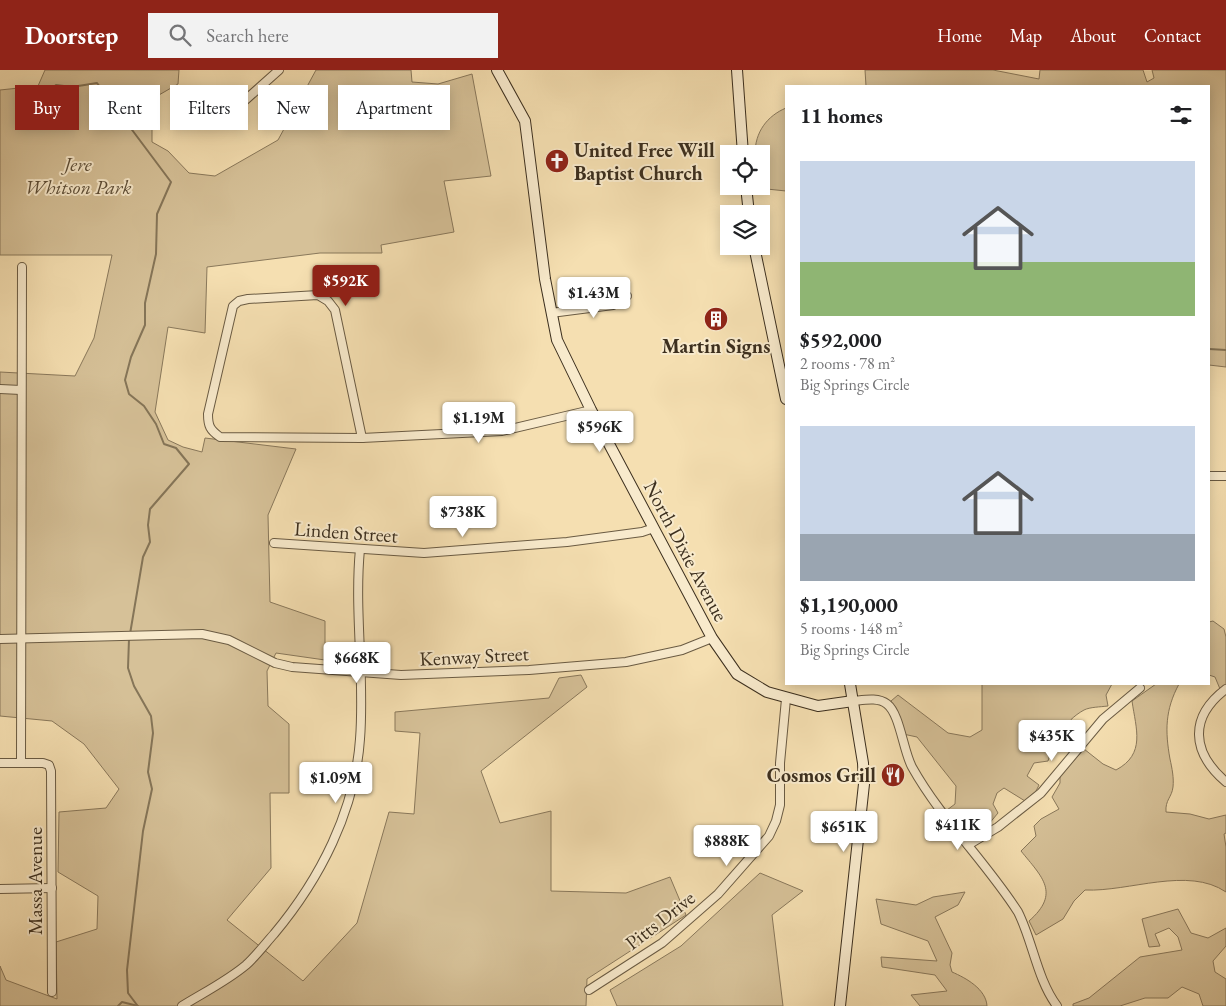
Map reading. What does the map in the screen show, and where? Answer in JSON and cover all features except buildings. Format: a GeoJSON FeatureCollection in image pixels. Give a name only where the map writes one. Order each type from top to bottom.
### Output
{"type":"FeatureCollection","features":[{"type":"Feature","properties":{"kind":"street"},"geometry":{"type":"LineString","coordinates":[[248,98],[279,70]]}},
{"type":"Feature","properties":{"kind":"street","name":"North Dixie Avenue"},"geometry":{"type":"LineString","coordinates":[[497,70],[525,121],[551,312],[557,340],[591,410],[712,638],[737,674],[767,692],[786,699],[818,706],[854,701]]}},
{"type":"Feature","properties":{"kind":"street"},"geometry":{"type":"LineString","coordinates":[[737,70],[742,145]]}},
{"type":"Feature","properties":{"kind":"street"},"geometry":{"type":"LineString","coordinates":[[756,255],[785,393]]}},
{"type":"Feature","properties":{"kind":"street"},"geometry":{"type":"LineString","coordinates":[[0,763],[21,762],[22,267]]}},
{"type":"Feature","properties":{"kind":"street"},"geometry":{"type":"LineString","coordinates":[[362,438],[335,310],[328,301],[318,295],[262,298],[239,301],[233,306],[208,414],[209,427],[212,432],[220,437],[362,438],[502,431],[591,410]]}},
{"type":"Feature","properties":{"kind":"street"},"geometry":{"type":"LineString","coordinates":[[551,312],[613,305],[627,296]]}},
{"type":"Feature","properties":{"kind":"street"},"geometry":{"type":"LineString","coordinates":[[0,389],[21,390]]}},
{"type":"Feature","properties":{"kind":"street"},"geometry":{"type":"LineString","coordinates":[[1210,476],[1226,476]]}},
{"type":"Feature","properties":{"kind":"street","name":"Linden Street"},"geometry":{"type":"LineString","coordinates":[[274,544],[424,553],[574,541],[642,532],[654,528]]}},
{"type":"Feature","properties":{"kind":"street"},"geometry":{"type":"LineString","coordinates":[[182,1006],[246,965],[300,902],[315,877],[348,805],[354,782],[360,739],[362,673],[357,579],[360,549]]}},
{"type":"Feature","properties":{"kind":"street","name":"Kenway Street"},"geometry":{"type":"LineString","coordinates":[[0,639],[202,634],[229,640],[275,662],[292,667],[362,673],[436,675],[626,662],[682,650],[712,638]]}},
{"type":"Feature","properties":{"kind":"street"},"geometry":{"type":"LineString","coordinates":[[840,1006],[864,784],[864,763],[850,685]]}},
{"type":"Feature","properties":{"kind":"street"},"geometry":{"type":"LineString","coordinates":[[968,845],[998,827],[1041,793],[1103,719],[1140,688]]}},
{"type":"Feature","properties":{"kind":"street"},"geometry":{"type":"LineString","coordinates":[[1226,689],[1210,702],[1201,716],[1199,734],[1202,752],[1211,768],[1226,782]]}},
{"type":"Feature","properties":{"kind":"street","name":"Pitts Drive"},"geometry":{"type":"LineString","coordinates":[[589,990],[662,943],[718,894],[769,836],[780,805],[780,763],[786,699]]}},
{"type":"Feature","properties":{"kind":"street"},"geometry":{"type":"LineString","coordinates":[[854,701],[875,699],[886,702],[891,708],[911,766],[1018,912],[1027,929],[1046,988],[1057,1006]]}},
{"type":"Feature","properties":{"kind":"street","name":"Massa Avenue"},"geometry":{"type":"LineString","coordinates":[[21,762],[43,762],[49,765],[51,771],[52,992]]}},
{"type":"Feature","properties":{"kind":"street"},"geometry":{"type":"LineString","coordinates":[[0,889],[52,888]]}},
{"type":"Feature","properties":{"kind":"green space","name":"Jere Whitson Park"},"geometry":{"type":"Polygon","coordinates":[[[45,70],[179,70],[178,84],[170,85],[170,89],[160,94],[160,85],[89,85],[89,130],[152,130],[152,142],[168,151],[189,173],[215,176],[278,140],[283,130],[328,130],[328,85],[308,85],[316,70],[411,70],[412,82],[438,84],[472,74],[491,176],[444,181],[454,232],[381,245],[382,253],[320,253],[207,267],[205,333],[168,327],[155,412],[168,440],[183,447],[202,452],[205,438],[296,449],[268,515],[270,602],[325,621],[325,660],[276,653],[267,671],[268,706],[289,724],[289,793],[270,793],[271,868],[227,920],[303,981],[357,923],[389,812],[414,814],[420,733],[395,731],[395,712],[549,698],[559,678],[581,675],[587,687],[481,771],[500,823],[551,811],[551,891],[626,893],[670,877],[686,915],[587,979],[586,1006],[0,1006],[0,966],[6,980],[57,999],[56,942],[97,929],[98,896],[58,872],[59,812],[106,808],[119,789],[84,744],[52,721],[0,716],[0,372],[75,376],[94,338],[112,255],[0,255],[0,90],[15,88],[15,130],[79,130],[79,85],[38,85],[45,70]]]}},
{"type":"Feature","properties":{"kind":"green space"},"geometry":{"type":"Polygon","coordinates":[[[865,70],[993,70],[1039,79],[1040,70],[1143,70],[1147,82],[1154,78],[1152,70],[1226,70],[1226,367],[1210,365],[1210,85],[866,85],[865,70]]]}},
{"type":"Feature","properties":{"kind":"green space"},"geometry":{"type":"Polygon","coordinates":[[[785,108],[785,191],[770,189],[770,145],[756,145],[763,126],[773,115],[785,108]]]}},
{"type":"Feature","properties":{"kind":"green space"},"geometry":{"type":"Polygon","coordinates":[[[1213,621],[1224,629],[1226,637],[1226,687],[1220,689],[1215,677],[1210,675],[1210,622],[1213,621]]]}},
{"type":"Feature","properties":{"kind":"green space"},"geometry":{"type":"Polygon","coordinates":[[[982,685],[1111,685],[1106,695],[1108,706],[1089,708],[1077,715],[1061,732],[1053,746],[1048,761],[1034,763],[1027,776],[1039,785],[1036,791],[1025,801],[1004,788],[997,793],[993,804],[998,813],[983,831],[957,824],[947,810],[955,804],[956,786],[917,737],[903,734],[891,701],[898,695],[948,733],[970,737],[982,730],[982,685]]]}},
{"type":"Feature","properties":{"kind":"green space"},"geometry":{"type":"Polygon","coordinates":[[[1155,685],[1178,685],[1171,703],[1167,721],[1167,739],[1173,784],[1166,812],[1190,814],[1209,819],[1226,815],[1226,833],[1224,834],[1226,847],[1226,892],[1211,885],[1194,881],[1176,880],[1102,890],[1085,890],[1074,901],[1063,919],[1036,935],[1029,921],[1039,911],[1044,902],[1045,885],[1036,869],[1021,851],[1036,836],[1034,826],[1041,819],[1059,809],[1052,797],[1060,783],[1060,776],[1084,749],[1103,764],[1116,770],[1132,756],[1137,740],[1137,731],[1132,701],[1155,685]]]}},
{"type":"Feature","properties":{"kind":"green space"},"geometry":{"type":"Polygon","coordinates":[[[760,873],[803,891],[772,915],[783,1006],[617,1006],[610,990],[681,946],[760,873]]]}},
{"type":"Feature","properties":{"kind":"green space"},"geometry":{"type":"Polygon","coordinates":[[[965,892],[958,905],[935,917],[952,953],[950,965],[952,972],[963,977],[979,989],[986,1000],[987,1006],[920,1006],[911,995],[947,991],[935,975],[882,967],[881,957],[937,961],[928,941],[881,924],[876,899],[916,905],[933,897],[965,892]]]}},
{"type":"Feature","properties":{"kind":"green space"},"geometry":{"type":"Polygon","coordinates":[[[1178,909],[1191,933],[1208,938],[1226,928],[1226,946],[1213,961],[1215,972],[1226,979],[1226,1006],[1203,1006],[1199,994],[1182,987],[1168,998],[1145,998],[1120,1006],[1073,1006],[1073,1004],[1089,998],[1140,957],[1182,950],[1178,937],[1169,928],[1155,934],[1160,946],[1149,947],[1142,919],[1178,909]]]}},
{"type":"Feature","properties":{"kind":"waterway"},"geometry":{"type":"LineString","coordinates":[[79,86],[97,83],[171,182],[157,214],[156,254],[145,303],[145,325],[131,357],[125,380],[129,394],[144,406],[156,424],[164,444],[176,448],[189,464],[150,509],[148,525],[150,542],[143,557],[130,634]]}},
{"type":"Feature","properties":{"kind":"waterway"},"geometry":{"type":"LineString","coordinates":[[1210,349],[1226,350]]}},
{"type":"Feature","properties":{"kind":"waterway"},"geometry":{"type":"LineString","coordinates":[[129,639],[128,668],[134,686],[151,716],[153,733],[148,772],[152,789],[143,831],[127,970],[128,993],[137,1005]]}},
{"type":"Feature","properties":{"kind":"waterway"},"geometry":{"type":"LineString","coordinates":[[118,1006],[122,1002],[138,1006]]}},
{"type":"Feature","properties":{"kind":"place","name":"United Free Will Baptist Church"},"geometry":{"type":"Point","coordinates":[557,161]}},
{"type":"Feature","properties":{"kind":"place","name":"Martin Signs"},"geometry":{"type":"Point","coordinates":[716,319]}},
{"type":"Feature","properties":{"kind":"place","name":"Cosmos Grill"},"geometry":{"type":"Point","coordinates":[893,775]}}]}
